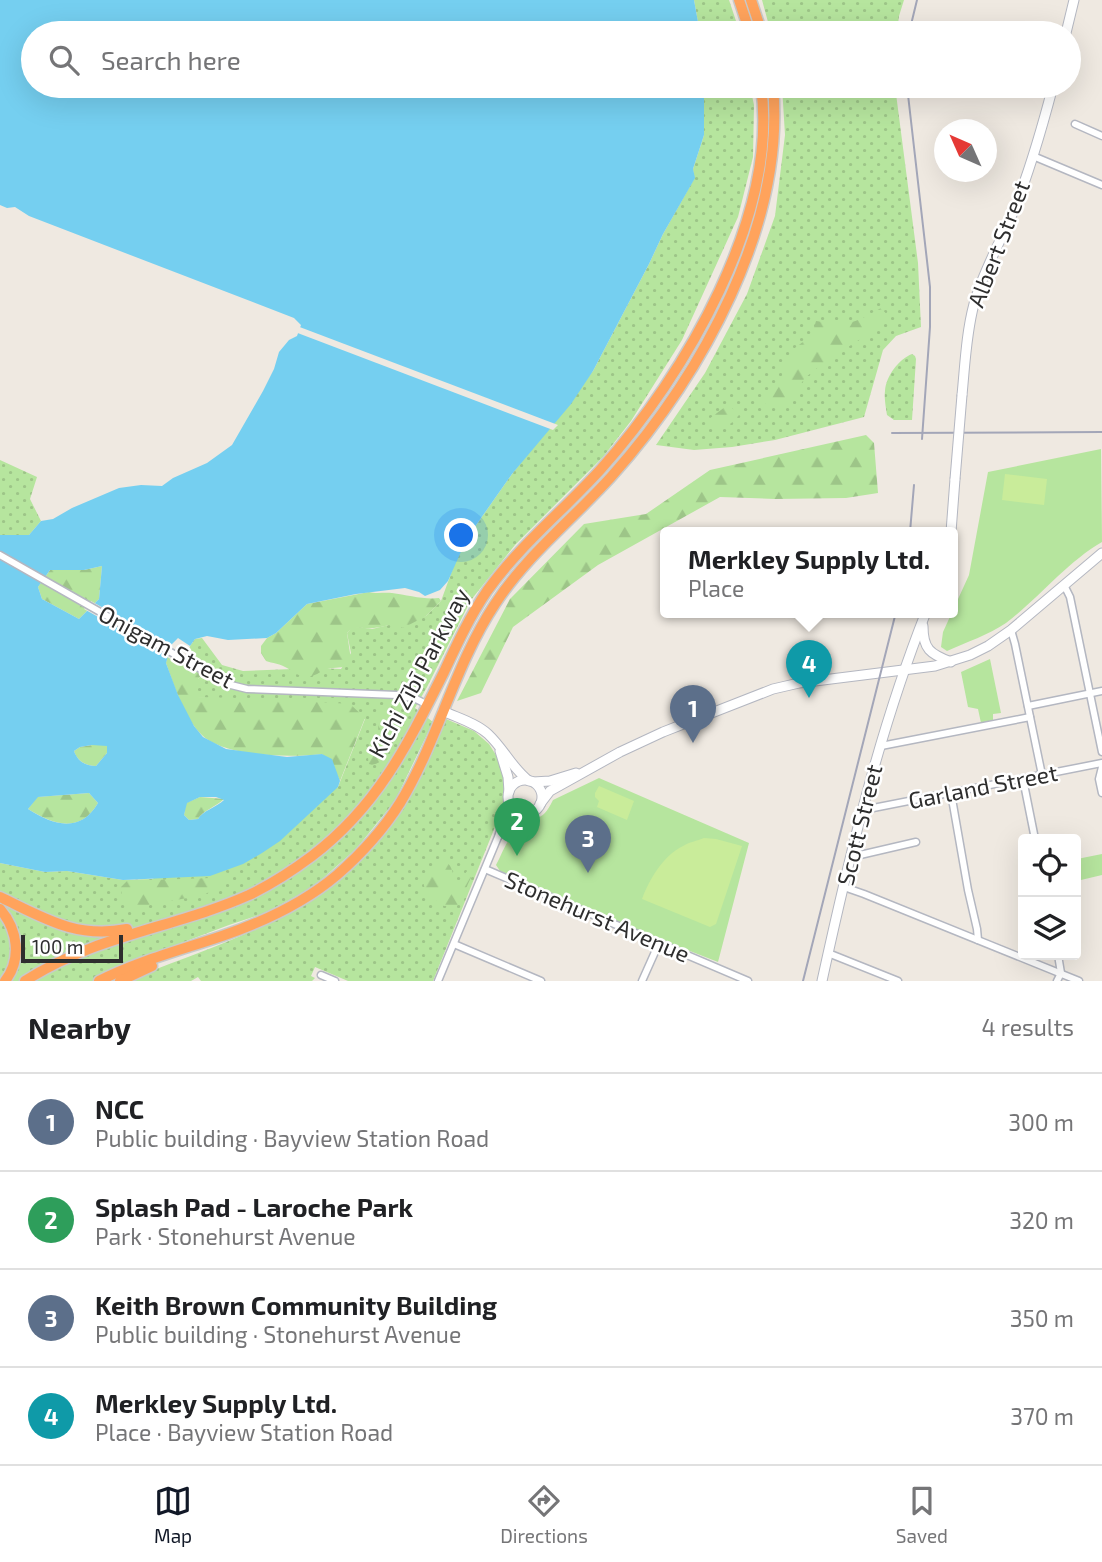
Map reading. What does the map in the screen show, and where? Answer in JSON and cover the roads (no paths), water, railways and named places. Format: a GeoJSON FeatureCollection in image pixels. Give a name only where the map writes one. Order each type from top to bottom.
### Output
{"type":"FeatureCollection","features":[{"type":"Feature","properties":{"kind":"highway"},"geometry":{"type":"LineString","coordinates":[[739,0],[746,21]]}},
{"type":"Feature","properties":{"kind":"highway"},"geometry":{"type":"LineString","coordinates":[[751,0],[758,21]]}},
{"type":"Feature","properties":{"kind":"highway","name":"Kichi Zībī Parkway"},"geometry":{"type":"LineString","coordinates":[[25,981],[95,945],[250,894],[282,877],[313,855],[364,807],[404,751],[469,620],[487,591],[520,551],[601,469],[635,429],[698,333],[719,291],[748,215],[763,135],[763,98]]}},
{"type":"Feature","properties":{"kind":"highway","name":"Kichi Zībī Parkway"},"geometry":{"type":"LineString","coordinates":[[99,981],[153,958],[225,935],[297,903],[336,875],[378,833],[403,797],[469,652],[504,591],[648,433],[682,383],[711,333],[728,301],[765,201],[771,172],[775,126],[774,98]]}},
{"type":"Feature","properties":{"kind":"highway"},"geometry":{"type":"LineString","coordinates":[[428,705],[443,711]]}},
{"type":"Feature","properties":{"kind":"highway"},"geometry":{"type":"LineString","coordinates":[[0,897],[57,924],[92,932],[118,931],[205,911]]}},
{"type":"Feature","properties":{"kind":"highway"},"geometry":{"type":"LineString","coordinates":[[0,909],[9,921],[16,943],[13,967],[5,981]]}},
{"type":"Feature","properties":{"kind":"highway"},"geometry":{"type":"LineString","coordinates":[[120,981],[225,935]]}},
{"type":"Feature","properties":{"kind":"street"},"geometry":{"type":"LineString","coordinates":[[1069,21],[1074,0]]}},
{"type":"Feature","properties":{"kind":"street","name":"Albert Street"},"geometry":{"type":"LineString","coordinates":[[950,527],[968,335],[973,307],[1018,198],[1049,98]]}},
{"type":"Feature","properties":{"kind":"street"},"geometry":{"type":"LineString","coordinates":[[1075,124],[1102,136]]}},
{"type":"Feature","properties":{"kind":"street"},"geometry":{"type":"LineString","coordinates":[[1033,156],[1102,185]]}},
{"type":"Feature","properties":{"kind":"street"},"geometry":{"type":"LineString","coordinates":[[498,837],[514,820],[534,811],[550,791],[587,769],[663,732],[773,689],[799,683],[934,666],[983,649],[1011,630],[1102,553]]}},
{"type":"Feature","properties":{"kind":"street","name":"Onigam Street"},"geometry":{"type":"LineString","coordinates":[[0,555],[231,685],[247,689],[390,694],[428,705]]}},
{"type":"Feature","properties":{"kind":"street"},"geometry":{"type":"LineString","coordinates":[[1063,585],[1070,597],[1102,752]]}},
{"type":"Feature","properties":{"kind":"street"},"geometry":{"type":"LineString","coordinates":[[905,670],[924,618]]}},
{"type":"Feature","properties":{"kind":"street"},"geometry":{"type":"LineString","coordinates":[[925,618],[923,636],[927,647],[936,656],[951,662]]}},
{"type":"Feature","properties":{"kind":"street"},"geometry":{"type":"LineString","coordinates":[[1011,630],[1042,775]]}},
{"type":"Feature","properties":{"kind":"street","name":"Scott Street"},"geometry":{"type":"LineString","coordinates":[[822,981],[863,810],[905,670]]}},
{"type":"Feature","properties":{"kind":"street"},"geometry":{"type":"LineString","coordinates":[[1028,706],[1102,691]]}},
{"type":"Feature","properties":{"kind":"street"},"geometry":{"type":"LineString","coordinates":[[443,711],[480,728],[492,738],[516,769],[538,787],[541,794],[540,804]]}},
{"type":"Feature","properties":{"kind":"street"},"geometry":{"type":"LineString","coordinates":[[881,746],[1030,717]]}},
{"type":"Feature","properties":{"kind":"street"},"geometry":{"type":"LineString","coordinates":[[438,981],[507,810],[508,777],[498,746]]}},
{"type":"Feature","properties":{"kind":"street"},"geometry":{"type":"LineString","coordinates":[[1102,765],[1099,779],[1102,793]]}},
{"type":"Feature","properties":{"kind":"street","name":"Garland Street"},"geometry":{"type":"LineString","coordinates":[[863,810],[1102,765]]}},
{"type":"Feature","properties":{"kind":"street"},"geometry":{"type":"LineString","coordinates":[[528,813],[516,811],[512,807],[508,796],[517,783],[545,782],[587,769]]}},
{"type":"Feature","properties":{"kind":"street"},"geometry":{"type":"LineString","coordinates":[[1023,779],[1034,834]]}},
{"type":"Feature","properties":{"kind":"street"},"geometry":{"type":"LineString","coordinates":[[951,793],[978,940]]}},
{"type":"Feature","properties":{"kind":"street"},"geometry":{"type":"LineString","coordinates":[[853,853],[860,855],[916,842]]}},
{"type":"Feature","properties":{"kind":"street","name":"Stonehurst Avenue"},"geometry":{"type":"LineString","coordinates":[[485,869],[748,981]]}},
{"type":"Feature","properties":{"kind":"street"},"geometry":{"type":"LineString","coordinates":[[844,887],[1079,981]]}},
{"type":"Feature","properties":{"kind":"street"},"geometry":{"type":"LineString","coordinates":[[642,981],[659,943]]}},
{"type":"Feature","properties":{"kind":"street"},"geometry":{"type":"LineString","coordinates":[[454,944],[541,981]]}},
{"type":"Feature","properties":{"kind":"street"},"geometry":{"type":"LineString","coordinates":[[828,953],[898,981]]}},
{"type":"Feature","properties":{"kind":"street"},"geometry":{"type":"LineString","coordinates":[[1058,981],[1059,960]]}},
{"type":"Feature","properties":{"kind":"street"},"geometry":{"type":"LineString","coordinates":[[321,975],[335,981]]}},
{"type":"Feature","properties":{"kind":"water"},"geometry":{"type":"Polygon","coordinates":[[[0,0],[694,0],[698,21],[21,21],[21,98],[704,98],[704,135],[693,169],[695,178],[663,234],[593,371],[571,404],[512,474],[467,538],[448,581],[440,590],[425,596],[405,588],[307,604],[267,638],[228,640],[207,636],[195,639],[190,646],[178,638],[171,645],[166,663],[178,695],[194,726],[203,737],[226,749],[287,757],[322,754],[332,759],[340,781],[338,787],[280,841],[243,864],[210,876],[123,880],[67,871],[45,872],[0,863],[0,535],[29,535],[41,521],[53,519],[119,488],[162,486],[173,478],[207,463],[232,445],[263,391],[279,352],[289,340],[297,336],[301,325],[294,318],[29,216],[15,207],[0,205],[0,0]],[[102,566],[84,570],[50,570],[38,587],[42,599],[79,619],[99,599],[102,566]],[[92,745],[74,751],[80,761],[96,766],[107,753],[107,746],[92,745]],[[89,793],[38,797],[28,809],[56,822],[75,823],[91,813],[98,803],[89,793]],[[200,797],[187,803],[184,815],[189,820],[198,819],[224,800],[200,797]]]}},
{"type":"Feature","properties":{"kind":"tram line"},"geometry":{"type":"LineString","coordinates":[[912,21],[917,0]]}},
{"type":"Feature","properties":{"kind":"tram line"},"geometry":{"type":"LineString","coordinates":[[908,98],[930,287],[930,327],[922,439]]}},
{"type":"Feature","properties":{"kind":"tram line"},"geometry":{"type":"LineString","coordinates":[[892,433],[1102,432]]}},
{"type":"Feature","properties":{"kind":"tram line"},"geometry":{"type":"LineString","coordinates":[[910,527],[914,485]]}},
{"type":"Feature","properties":{"kind":"tram line"},"geometry":{"type":"LineString","coordinates":[[803,981],[894,618]]}},
{"type":"Feature","properties":{"kind":"place","name":"Merkley Supply Ltd."},"geometry":{"type":"Point","coordinates":[809,698]}},
{"type":"Feature","properties":{"kind":"place","name":"NCC"},"geometry":{"type":"Point","coordinates":[693,743]}},
{"type":"Feature","properties":{"kind":"place","name":"Splash Pad - Laroche Park"},"geometry":{"type":"Point","coordinates":[517,856]}},
{"type":"Feature","properties":{"kind":"place","name":"Keith Brown Community Building"},"geometry":{"type":"Point","coordinates":[588,873]}}]}
